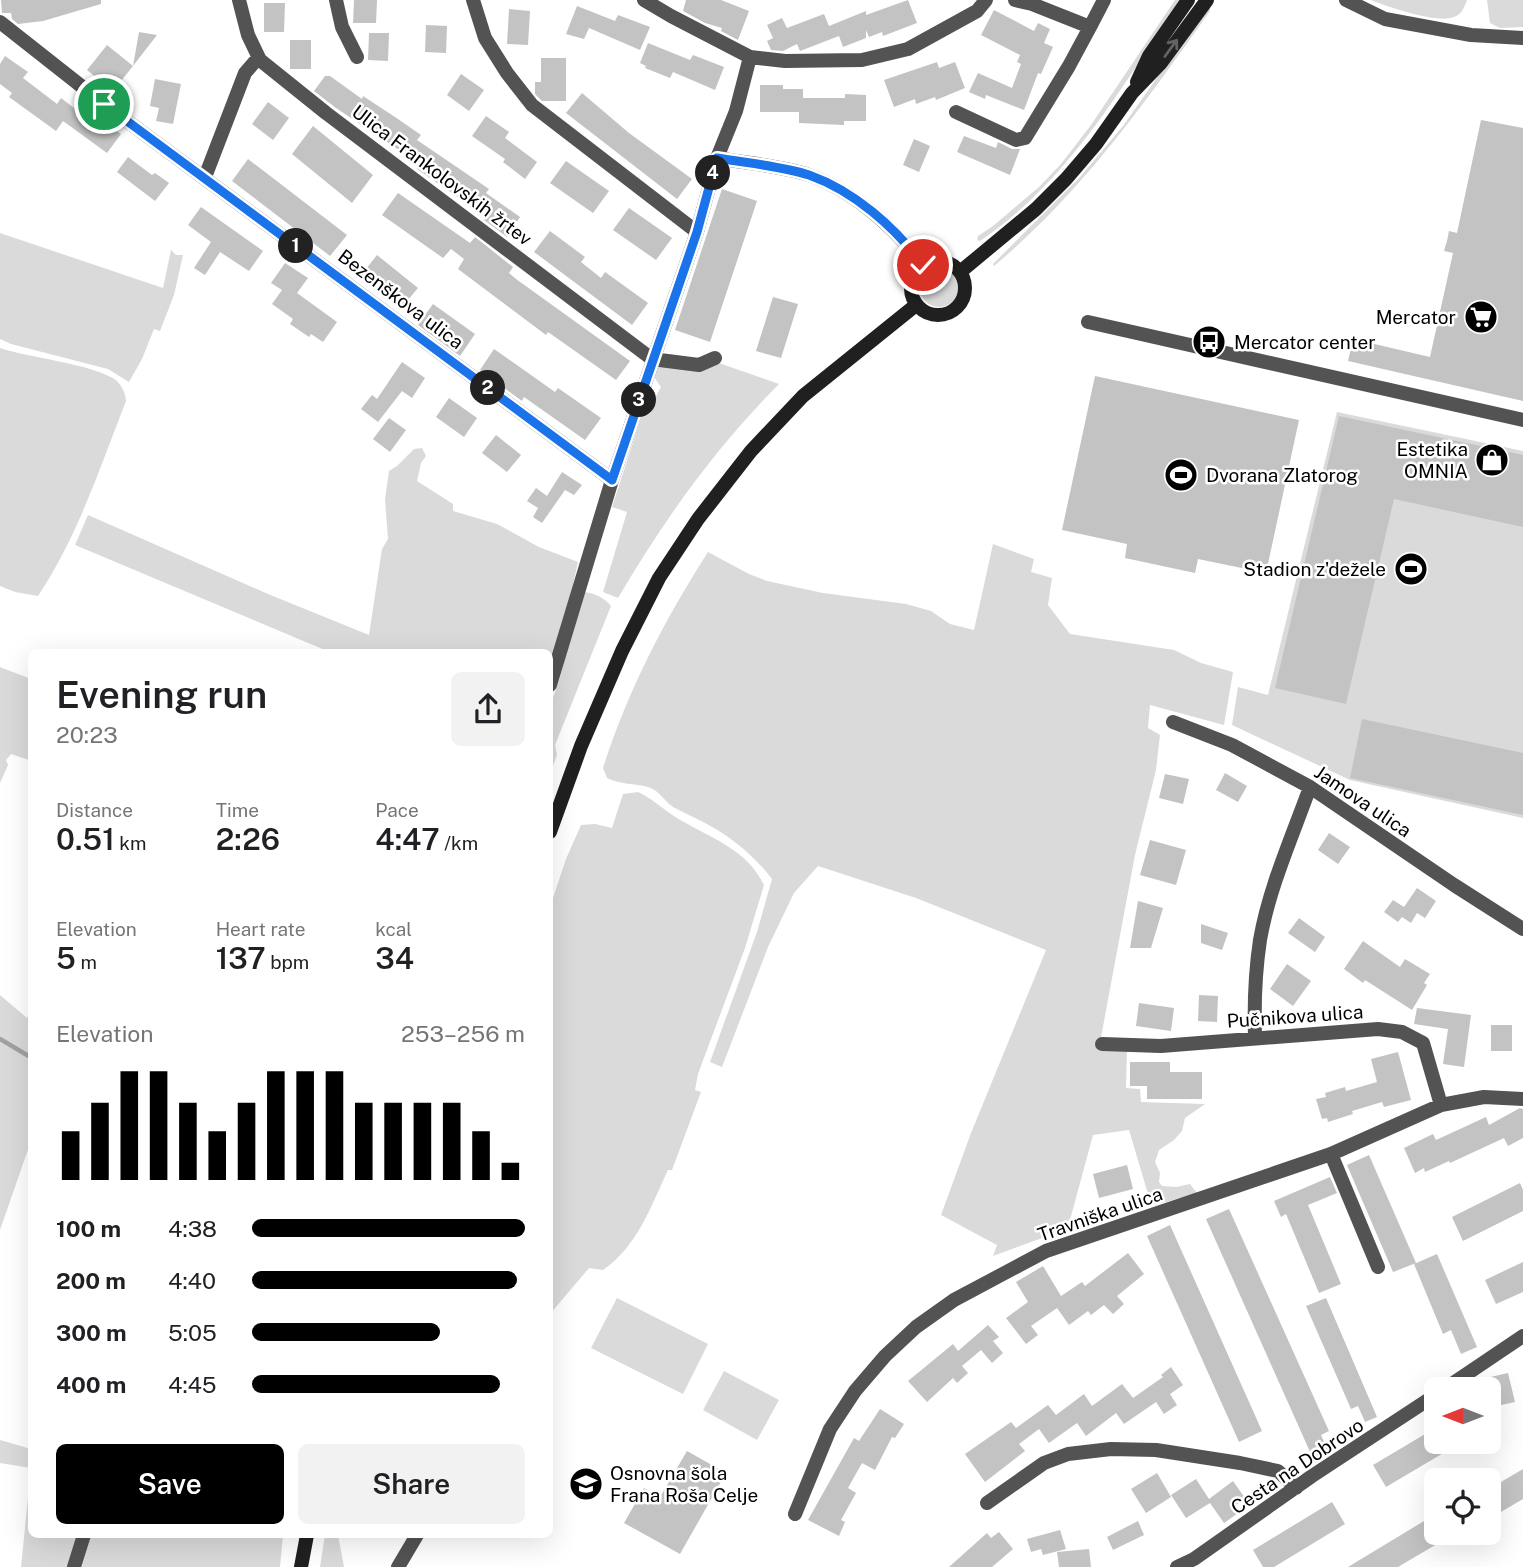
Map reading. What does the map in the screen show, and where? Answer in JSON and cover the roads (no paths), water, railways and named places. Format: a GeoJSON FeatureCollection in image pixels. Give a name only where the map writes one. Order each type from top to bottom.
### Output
{"type":"FeatureCollection","features":[{"type":"Feature","properties":{"kind":"street"},"geometry":{"type":"LineString","coordinates":[[205,177],[245,73],[258,58],[248,35],[239,0]]}},
{"type":"Feature","properties":{"kind":"street"},"geometry":{"type":"LineString","coordinates":[[335,0],[342,27],[357,57]]}},
{"type":"Feature","properties":{"kind":"street"},"geometry":{"type":"LineString","coordinates":[[473,0],[485,38],[532,105],[697,232]]}},
{"type":"Feature","properties":{"kind":"street"},"geometry":{"type":"LineString","coordinates":[[644,0],[750,57],[785,61],[862,61],[908,49],[976,11],[986,0]]}},
{"type":"Feature","properties":{"kind":"street"},"geometry":{"type":"LineString","coordinates":[[1015,0],[1090,27]]}},
{"type":"Feature","properties":{"kind":"street"},"geometry":{"type":"LineString","coordinates":[[956,112],[1016,139],[1025,138],[1104,0]]}},
{"type":"Feature","properties":{"kind":"street"},"geometry":{"type":"LineString","coordinates":[[1132,93],[1149,56],[1188,0]]}},
{"type":"Feature","properties":{"kind":"street"},"geometry":{"type":"LineString","coordinates":[[960,272],[1036,209],[1066,179],[1096,144],[1132,93],[1160,64],[1207,0]]}},
{"type":"Feature","properties":{"kind":"street"},"geometry":{"type":"LineString","coordinates":[[1346,0],[1385,19],[1471,35],[1523,38]]}},
{"type":"Feature","properties":{"kind":"street","name":"Bezenškova ulica"},"geometry":{"type":"LineString","coordinates":[[0,22],[104,104],[612,480]]}},
{"type":"Feature","properties":{"kind":"street"},"geometry":{"type":"LineString","coordinates":[[553,675],[612,480],[697,232],[717,158],[736,111],[750,57]]}},
{"type":"Feature","properties":{"kind":"street","name":"Ulica Frankolovskih žrtev"},"geometry":{"type":"LineString","coordinates":[[258,58],[326,113],[652,359]]}},
{"type":"Feature","properties":{"kind":"street"},"geometry":{"type":"LineString","coordinates":[[717,158],[808,175],[848,195],[907,243],[923,265]]}},
{"type":"Feature","properties":{"kind":"street"},"geometry":{"type":"LineString","coordinates":[[939,260],[954,266],[960,272],[965,287],[961,302],[956,308],[949,313],[931,314],[916,305],[911,288],[916,271],[923,265],[939,260]]}},
{"type":"Feature","properties":{"kind":"street"},"geometry":{"type":"LineString","coordinates":[[553,824],[581,746],[622,651],[659,578],[698,519],[751,451],[803,396],[916,305]]}},
{"type":"Feature","properties":{"kind":"street"},"geometry":{"type":"LineString","coordinates":[[1088,322],[1523,420]]}},
{"type":"Feature","properties":{"kind":"street"},"geometry":{"type":"LineString","coordinates":[[652,359],[699,365],[715,358]]}},
{"type":"Feature","properties":{"kind":"street","name":"Jamova ulica"},"geometry":{"type":"LineString","coordinates":[[1173,722],[1232,745],[1311,787],[1523,929]]}},
{"type":"Feature","properties":{"kind":"street"},"geometry":{"type":"LineString","coordinates":[[1255,1037],[1254,994],[1260,939],[1277,877],[1311,787]]}},
{"type":"Feature","properties":{"kind":"street","name":"Pučnikova ulica"},"geometry":{"type":"LineString","coordinates":[[1102,1044],[1161,1046],[1378,1029],[1402,1032],[1423,1043],[1441,1105]]}},
{"type":"Feature","properties":{"kind":"street","name":"Travniška ulica"},"geometry":{"type":"LineString","coordinates":[[795,1514],[830,1429],[855,1391],[885,1356],[916,1327],[954,1300],[1016,1265],[1057,1247],[1331,1154],[1441,1105],[1484,1097],[1523,1099]]}},
{"type":"Feature","properties":{"kind":"street"},"geometry":{"type":"LineString","coordinates":[[1331,1154],[1378,1267]]}},
{"type":"Feature","properties":{"kind":"street"},"geometry":{"type":"LineString","coordinates":[[1462,1377],[1523,1336]]}},
{"type":"Feature","properties":{"kind":"street","name":"Cesta na Dobrovo"},"geometry":{"type":"LineString","coordinates":[[1177,1567],[1194,1559],[1424,1403]]}},
{"type":"Feature","properties":{"kind":"street"},"geometry":{"type":"LineString","coordinates":[[987,1503],[1044,1463],[1069,1454],[1111,1449],[1156,1450],[1278,1471],[1296,1488]]}},
{"type":"Feature","properties":{"kind":"street"},"geometry":{"type":"LineString","coordinates":[[74,1567],[83,1538]]}},
{"type":"Feature","properties":{"kind":"street"},"geometry":{"type":"LineString","coordinates":[[301,1567],[306,1538]]}},
{"type":"Feature","properties":{"kind":"street"},"geometry":{"type":"LineString","coordinates":[[398,1567],[415,1538]]}},
{"type":"Feature","properties":{"kind":"waterway"},"geometry":{"type":"LineString","coordinates":[[0,1039],[28,1056]]}},
{"type":"Feature","properties":{"kind":"place","name":"Mercator"},"geometry":{"type":"Point","coordinates":[1481,317]}},
{"type":"Feature","properties":{"kind":"place","name":"Mercator center"},"geometry":{"type":"Point","coordinates":[1209,342]}},
{"type":"Feature","properties":{"kind":"place","name":"Estetika OMNIA"},"geometry":{"type":"Point","coordinates":[1492,460]}},
{"type":"Feature","properties":{"kind":"place","name":"Dvorana Zlatorog"},"geometry":{"type":"Point","coordinates":[1181,475]}},
{"type":"Feature","properties":{"kind":"place","name":"Stadion z'dežele"},"geometry":{"type":"Point","coordinates":[1411,569]}},
{"type":"Feature","properties":{"kind":"place","name":"Osnovna šola Frana Roša Celje"},"geometry":{"type":"Point","coordinates":[586,1484]}}]}
